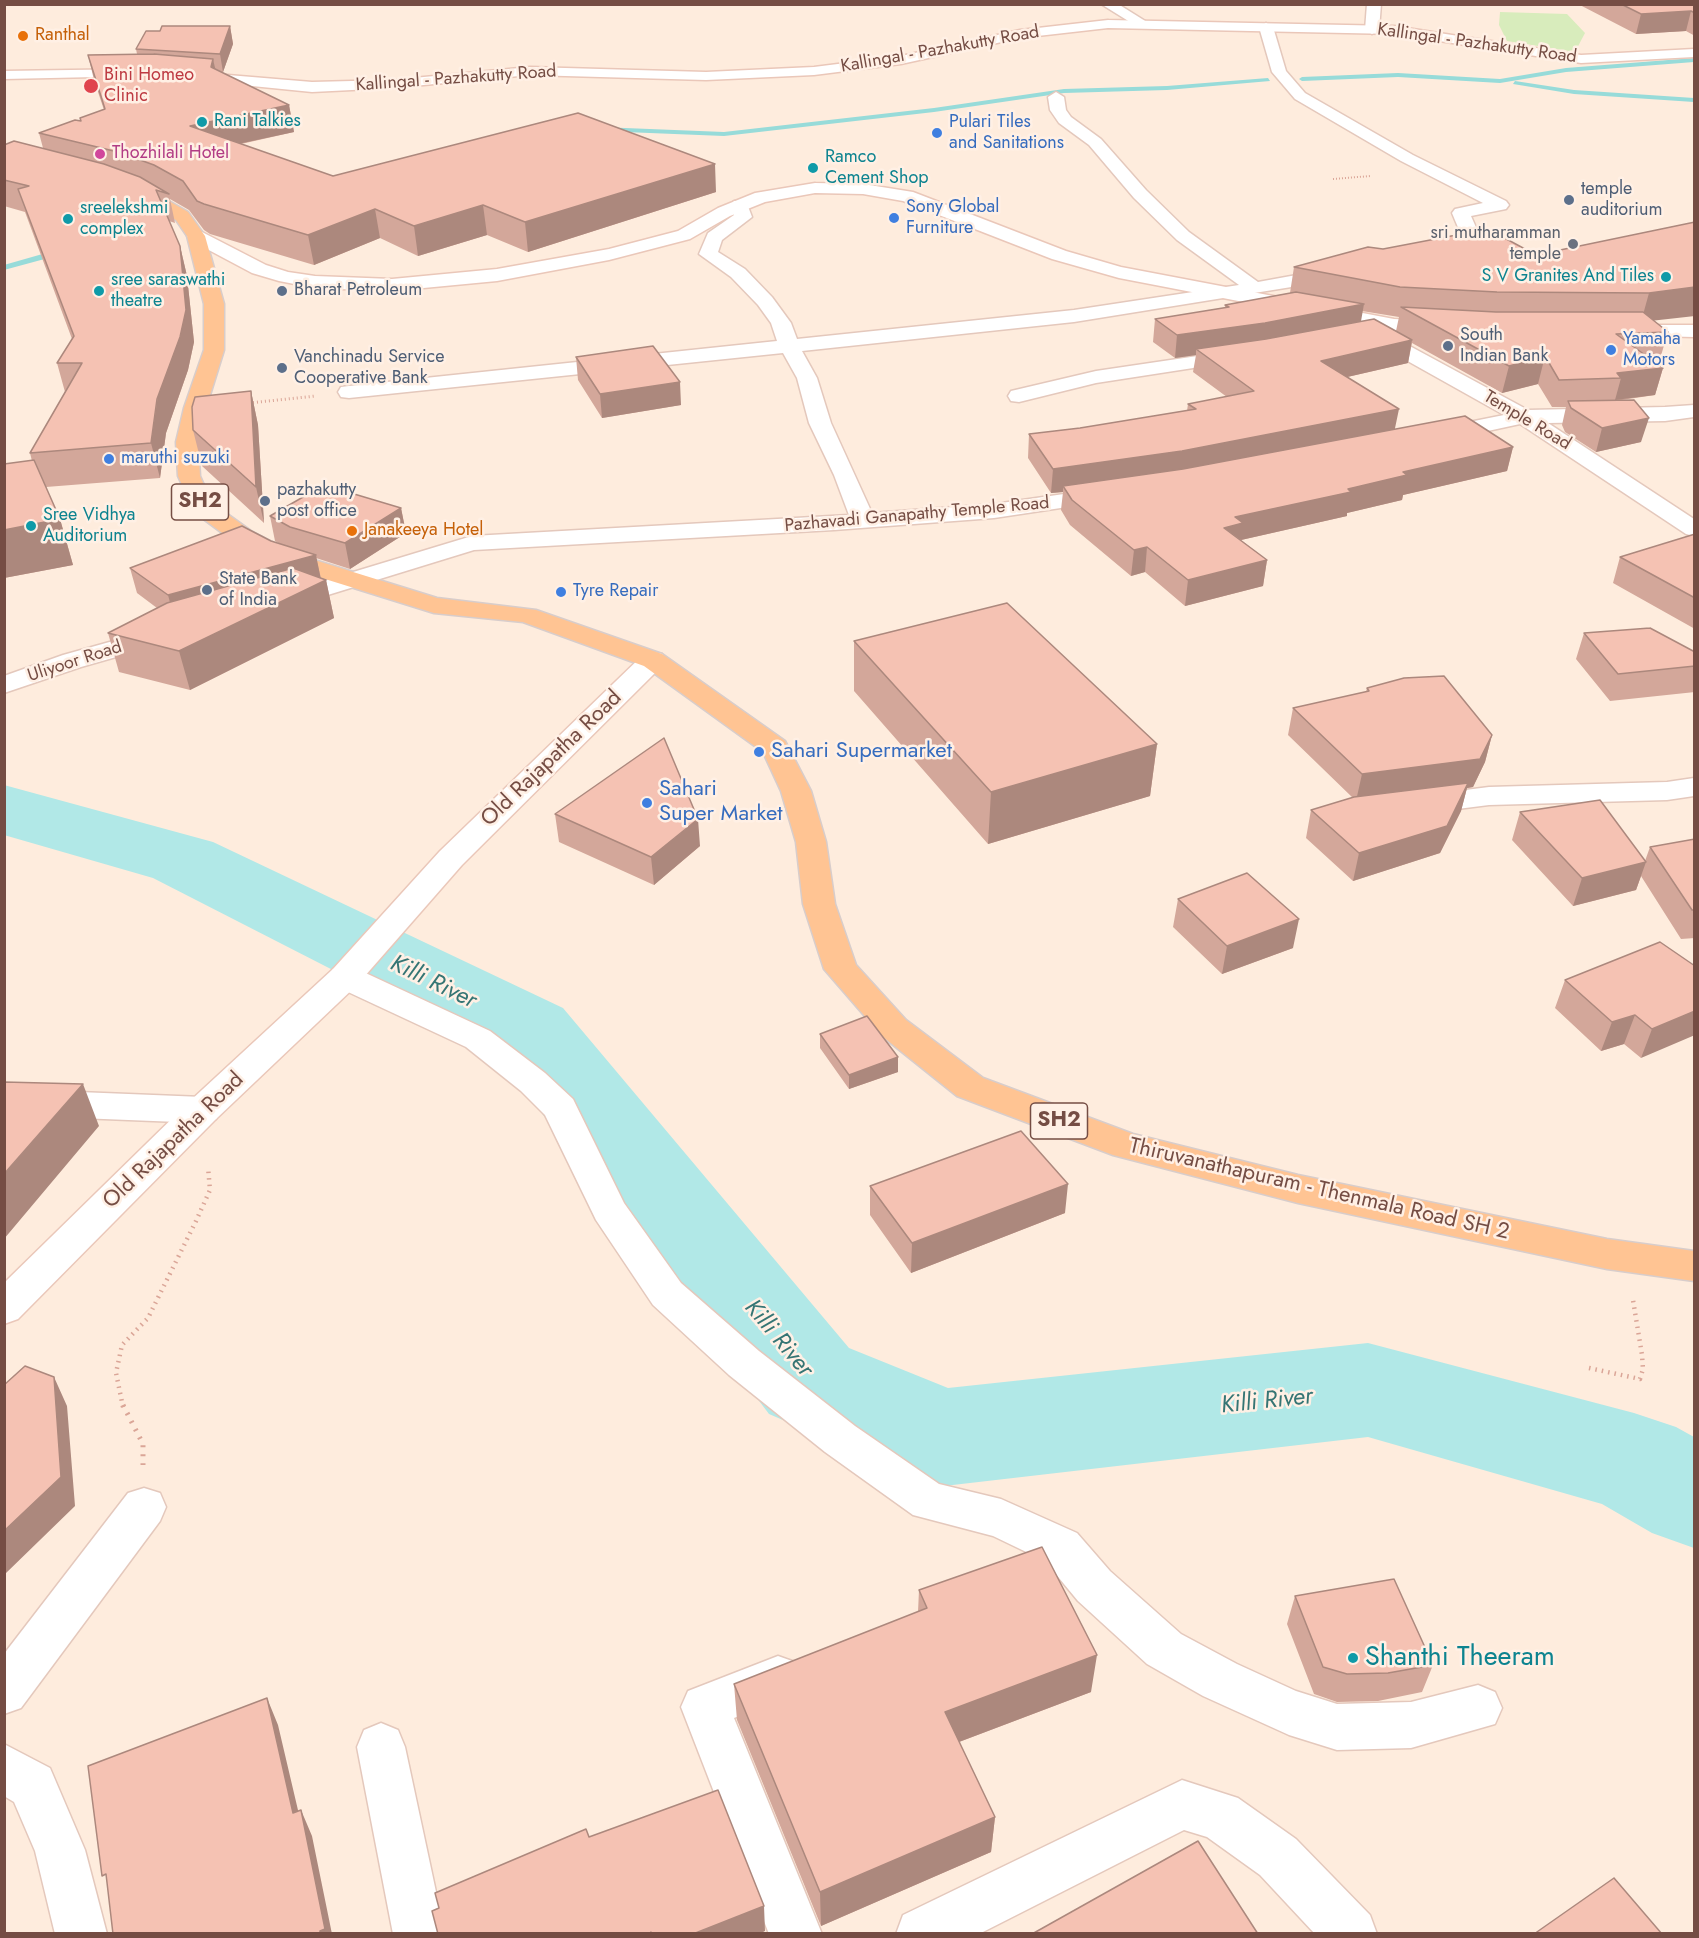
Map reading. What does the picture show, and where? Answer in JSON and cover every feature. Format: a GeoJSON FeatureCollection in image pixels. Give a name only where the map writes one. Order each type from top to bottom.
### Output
{"type":"FeatureCollection","features":[{"type":"Feature","properties":{"kind":"main road","name":"SH2"},"geometry":{"type":"LineString","coordinates":[[106,183],[154,200],[182,216],[196,236],[214,304],[214,350],[195,408],[187,442],[189,476],[202,507],[242,536],[286,559],[434,605],[527,615],[653,660]]}},
{"type":"Feature","properties":{"kind":"main road","name":"Thiruvanathapuram - Thenmala Road SH 2"},"geometry":{"type":"LineString","coordinates":[[653,660],[775,747],[796,791],[811,842],[819,904],[841,969],[894,1028],[970,1087],[1126,1146],[1298,1189],[1607,1254],[1695,1266]]}},
{"type":"Feature","properties":{"kind":"street"},"geometry":{"type":"LineString","coordinates":[[1107,4],[1143,24]]}},
{"type":"Feature","properties":{"kind":"street"},"geometry":{"type":"LineString","coordinates":[[1372,30],[1374,4]]}},
{"type":"Feature","properties":{"kind":"street","name":"Kallingal - Pazhakutty Road"},"geometry":{"type":"LineString","coordinates":[[172,74],[312,87],[392,84],[530,71],[706,76],[813,71],[901,60],[1020,34],[1108,24],[1394,30],[1581,59],[1695,53]]}},
{"type":"Feature","properties":{"kind":"street"},"geometry":{"type":"LineString","coordinates":[[1266,27],[1279,72],[1300,96],[1407,158],[1500,205],[1461,213],[1476,248],[1429,257]]}},
{"type":"Feature","properties":{"kind":"street"},"geometry":{"type":"LineString","coordinates":[[4,75],[149,73]]}},
{"type":"Feature","properties":{"kind":"street"},"geometry":{"type":"LineString","coordinates":[[1056,97],[1058,110],[1065,120],[1095,142],[1140,194],[1184,236],[1231,268],[1254,288]]}},
{"type":"Feature","properties":{"kind":"street"},"geometry":{"type":"LineString","coordinates":[[196,236],[259,270],[286,277],[315,282],[392,285],[497,275],[609,254],[684,235],[723,212],[761,197],[815,189],[862,189],[907,196],[1059,255],[1119,272],[1394,325],[1458,328]]}},
{"type":"Feature","properties":{"kind":"street"},"geometry":{"type":"LineString","coordinates":[[740,205],[743,217],[714,237],[708,254],[738,273],[782,323],[789,346],[807,378],[820,423],[845,475],[863,521]]}},
{"type":"Feature","properties":{"kind":"street"},"geometry":{"type":"LineString","coordinates":[[349,392],[1074,316],[1227,293],[1348,271]]}},
{"type":"Feature","properties":{"kind":"street","name":"Temple Road"},"geometry":{"type":"LineString","coordinates":[[1394,325],[1363,334],[1524,417],[1695,529]]}},
{"type":"Feature","properties":{"kind":"street"},"geometry":{"type":"LineString","coordinates":[[1604,331],[1695,332]]}},
{"type":"Feature","properties":{"kind":"street"},"geometry":{"type":"LineString","coordinates":[[1019,396],[1096,377],[1262,354]]}},
{"type":"Feature","properties":{"kind":"street"},"geometry":{"type":"LineString","coordinates":[[1418,438],[1524,417],[1665,414],[1695,411]]}},
{"type":"Feature","properties":{"kind":"street","name":"Pazhavadi Ganapathy Temple Road"},"geometry":{"type":"LineString","coordinates":[[353,580],[472,543],[664,534],[994,511],[1133,491]]}},
{"type":"Feature","properties":{"kind":"street"},"geometry":{"type":"LineString","coordinates":[[263,606],[353,580]]}},
{"type":"Feature","properties":{"kind":"street","name":"Uliyoor Road"},"geometry":{"type":"LineString","coordinates":[[4,685],[184,629]]}},
{"type":"Feature","properties":{"kind":"street","name":"Old Rajapatha Road"},"geometry":{"type":"LineString","coordinates":[[4,1308],[203,1110],[345,977],[451,858],[653,660]]}},
{"type":"Feature","properties":{"kind":"street"},"geometry":{"type":"LineString","coordinates":[[1389,808],[1489,796],[1667,791],[1695,787]]}},
{"type":"Feature","properties":{"kind":"street"},"geometry":{"type":"LineString","coordinates":[[345,977],[478,1039],[533,1082],[560,1108],[609,1210],[667,1294],[744,1363],[840,1439],[928,1501],[1001,1518],[1060,1547],[1094,1586],[1164,1649],[1220,1680],[1289,1712],[1337,1727],[1411,1725],[1478,1708]]}},
{"type":"Feature","properties":{"kind":"street"},"geometry":{"type":"LineString","coordinates":[[4,1108],[54,1104],[203,1110]]}},
{"type":"Feature","properties":{"kind":"street"},"geometry":{"type":"LineString","coordinates":[[4,1692],[144,1507]]}},
{"type":"Feature","properties":{"kind":"street"},"geometry":{"type":"LineString","coordinates":[[796,1934],[705,1707],[814,1664]]}},
{"type":"Feature","properties":{"kind":"street"},"geometry":{"type":"LineString","coordinates":[[381,1747],[419,1934]]}},
{"type":"Feature","properties":{"kind":"street"},"geometry":{"type":"LineString","coordinates":[[4,1768],[32,1785],[60,1850],[81,1934]]}},
{"type":"Feature","properties":{"kind":"street"},"geometry":{"type":"LineString","coordinates":[[922,1934],[1182,1805],[1220,1816],[1278,1857],[1351,1934]]}},
{"type":"Feature","properties":{"kind":"path"},"geometry":{"type":"LineString","coordinates":[[195,408],[349,392]]}},
{"type":"Feature","properties":{"kind":"path"},"geometry":{"type":"LineString","coordinates":[[144,1507],[142,1444],[124,1411],[116,1373],[122,1345],[148,1317],[210,1190],[203,1110]]}},
{"type":"Feature","properties":{"kind":"path"},"geometry":{"type":"LineString","coordinates":[[1589,1368],[1641,1379],[1642,1355],[1633,1306],[1632,1257]]}},
{"type":"Feature","properties":{"kind":"green space"},"geometry":{"type":"Polygon","coordinates":[[[1500,12],[1567,14],[1585,33],[1575,52],[1507,41],[1499,25],[1500,12]]]}},
{"type":"Feature","properties":{"kind":"building"},"geometry":{"type":"Polygon","coordinates":[[[1621,4],[1695,4],[1695,13],[1691,11],[1641,14],[1621,4]]]}},
{"type":"Feature","properties":{"kind":"building"},"geometry":{"type":"Polygon","coordinates":[[[162,26],[230,26],[220,54],[136,49],[146,31],[160,31],[162,26]]]}},
{"type":"Feature","properties":{"kind":"building"},"geometry":{"type":"Polygon","coordinates":[[[154,54],[213,59],[211,67],[289,105],[190,126],[333,176],[578,113],[715,164],[525,222],[483,205],[414,226],[375,209],[308,235],[197,201],[183,181],[154,165],[118,152],[39,133],[75,120],[81,121],[80,118],[105,109],[88,55],[154,54]]]}},
{"type":"Feature","properties":{"kind":"building"},"geometry":{"type":"Polygon","coordinates":[[[14,141],[104,164],[140,177],[169,194],[156,190],[180,246],[186,310],[180,337],[157,399],[151,443],[30,453],[82,363],[57,363],[74,336],[18,189],[29,186],[4,180],[4,145],[14,141]]]}},
{"type":"Feature","properties":{"kind":"building"},"geometry":{"type":"Polygon","coordinates":[[[1695,222],[1695,287],[1649,293],[1497,292],[1400,287],[1294,267],[1368,247],[1383,249],[1488,229],[1536,255],[1695,222]]]}},
{"type":"Feature","properties":{"kind":"building"},"geometry":{"type":"Polygon","coordinates":[[[1296,292],[1364,304],[1265,323],[1177,335],[1155,319],[1229,307],[1225,305],[1296,292]]]}},
{"type":"Feature","properties":{"kind":"building"},"geometry":{"type":"Polygon","coordinates":[[[1401,307],[1496,312],[1643,312],[1668,332],[1616,334],[1663,368],[1617,373],[1621,378],[1559,380],[1545,356],[1509,366],[1401,307]]]}},
{"type":"Feature","properties":{"kind":"building"},"geometry":{"type":"Polygon","coordinates":[[[1374,319],[1412,340],[1321,361],[1399,409],[1182,451],[1053,469],[1029,434],[1196,409],[1188,404],[1254,391],[1196,349],[1374,319]]]}},
{"type":"Feature","properties":{"kind":"building"},"geometry":{"type":"Polygon","coordinates":[[[653,346],[680,382],[600,394],[576,357],[653,346]]]}},
{"type":"Feature","properties":{"kind":"building"},"geometry":{"type":"Polygon","coordinates":[[[251,391],[256,487],[193,430],[192,407],[195,397],[251,391]]]}},
{"type":"Feature","properties":{"kind":"building"},"geometry":{"type":"Polygon","coordinates":[[[1634,400],[1649,418],[1602,428],[1571,408],[1568,401],[1634,400]]]}},
{"type":"Feature","properties":{"kind":"building"},"geometry":{"type":"Polygon","coordinates":[[[1465,416],[1513,447],[1403,472],[1407,475],[1348,489],[1351,492],[1235,517],[1243,523],[1224,528],[1267,560],[1188,580],[1147,547],[1134,550],[1072,500],[1063,486],[1183,469],[1465,416]]]}},
{"type":"Feature","properties":{"kind":"building"},"geometry":{"type":"Polygon","coordinates":[[[34,460],[60,519],[4,530],[4,464],[34,460]]]}},
{"type":"Feature","properties":{"kind":"building"},"geometry":{"type":"Polygon","coordinates":[[[324,485],[401,508],[345,543],[290,527],[270,516],[324,485]]]}},
{"type":"Feature","properties":{"kind":"building"},"geometry":{"type":"Polygon","coordinates":[[[242,526],[271,541],[316,555],[168,595],[130,568],[242,526]]]}},
{"type":"Feature","properties":{"kind":"building"},"geometry":{"type":"Polygon","coordinates":[[[1695,534],[1695,598],[1620,557],[1695,534]]]}},
{"type":"Feature","properties":{"kind":"building"},"geometry":{"type":"Polygon","coordinates":[[[293,568],[326,580],[179,651],[108,633],[167,603],[293,568]]]}},
{"type":"Feature","properties":{"kind":"building"},"geometry":{"type":"Polygon","coordinates":[[[1007,603],[1157,744],[991,792],[854,641],[1007,603]]]}},
{"type":"Feature","properties":{"kind":"building"},"geometry":{"type":"Polygon","coordinates":[[[1650,628],[1695,652],[1695,666],[1618,674],[1584,633],[1650,628]]]}},
{"type":"Feature","properties":{"kind":"building"},"geometry":{"type":"Polygon","coordinates":[[[1444,676],[1492,735],[1480,759],[1362,774],[1293,708],[1369,691],[1367,688],[1404,678],[1444,676]]]}},
{"type":"Feature","properties":{"kind":"building"},"geometry":{"type":"Polygon","coordinates":[[[664,738],[698,819],[651,857],[555,814],[664,738]]]}},
{"type":"Feature","properties":{"kind":"building"},"geometry":{"type":"Polygon","coordinates":[[[1468,783],[1447,826],[1359,853],[1311,810],[1354,797],[1468,783]]]}},
{"type":"Feature","properties":{"kind":"building"},"geometry":{"type":"Polygon","coordinates":[[[1600,800],[1646,862],[1582,878],[1520,812],[1600,800]]]}},
{"type":"Feature","properties":{"kind":"building"},"geometry":{"type":"Polygon","coordinates":[[[1695,839],[1695,910],[1692,910],[1650,847],[1695,839]]]}},
{"type":"Feature","properties":{"kind":"building"},"geometry":{"type":"Polygon","coordinates":[[[1247,873],[1299,919],[1227,946],[1178,899],[1247,873]]]}},
{"type":"Feature","properties":{"kind":"building"},"geometry":{"type":"Polygon","coordinates":[[[1660,942],[1695,966],[1695,1011],[1652,1029],[1635,1015],[1612,1022],[1565,980],[1660,942]]]}},
{"type":"Feature","properties":{"kind":"building"},"geometry":{"type":"Polygon","coordinates":[[[867,1016],[898,1057],[849,1075],[820,1034],[867,1016]]]}},
{"type":"Feature","properties":{"kind":"building"},"geometry":{"type":"Polygon","coordinates":[[[4,1082],[83,1084],[4,1174],[4,1082]]]}},
{"type":"Feature","properties":{"kind":"building"},"geometry":{"type":"Polygon","coordinates":[[[1021,1131],[1068,1184],[912,1243],[870,1186],[1021,1131]]]}},
{"type":"Feature","properties":{"kind":"building"},"geometry":{"type":"Polygon","coordinates":[[[25,1366],[54,1377],[61,1477],[4,1531],[4,1385],[25,1366]]]}},
{"type":"Feature","properties":{"kind":"building"},"geometry":{"type":"Polygon","coordinates":[[[1042,1547],[1097,1655],[945,1712],[995,1817],[820,1892],[734,1684],[927,1608],[919,1590],[1042,1547]]]}},
{"type":"Feature","properties":{"kind":"building"},"geometry":{"type":"Polygon","coordinates":[[[1394,1579],[1433,1665],[1388,1673],[1347,1674],[1323,1667],[1295,1596],[1394,1579]]]}},
{"type":"Feature","properties":{"kind":"building"},"geometry":{"type":"Polygon","coordinates":[[[267,1698],[293,1813],[301,1810],[325,1929],[320,1931],[320,1934],[113,1934],[106,1874],[102,1876],[88,1766],[267,1698]]]}},
{"type":"Feature","properties":{"kind":"building"},"geometry":{"type":"Polygon","coordinates":[[[718,1790],[764,1906],[693,1934],[652,1934],[651,1932],[648,1934],[438,1934],[432,1911],[439,1908],[435,1893],[586,1829],[589,1837],[718,1790]]]}},
{"type":"Feature","properties":{"kind":"building"},"geometry":{"type":"Polygon","coordinates":[[[1198,1841],[1258,1934],[1032,1934],[1198,1841]]]}},
{"type":"Feature","properties":{"kind":"building"},"geometry":{"type":"Polygon","coordinates":[[[1614,1878],[1662,1934],[1534,1934],[1614,1878]]]}},
{"type":"Feature","properties":{"kind":"waterway"},"geometry":{"type":"LineString","coordinates":[[1302,79],[1398,75],[1500,81],[1566,70],[1694,60]]}},
{"type":"Feature","properties":{"kind":"waterway"},"geometry":{"type":"LineString","coordinates":[[600,129],[724,134],[934,110],[1064,91],[1167,88],[1268,80]]}},
{"type":"Feature","properties":{"kind":"waterway"},"geometry":{"type":"LineString","coordinates":[[1515,83],[1574,92],[1694,100]]}},
{"type":"Feature","properties":{"kind":"waterway"},"geometry":{"type":"LineString","coordinates":[[4,268],[60,252]]}},
{"type":"Feature","properties":{"kind":"waterway","name":"Killi River"},"geometry":{"type":"LineString","coordinates":[[4,809],[183,860],[530,1031],[809,1381],[944,1437],[1368,1390],[1634,1463],[1694,1496]]}},
{"type":"Feature","properties":{"kind":"place","name":"Ranthal"},"geometry":{"type":"Point","coordinates":[23,36]}},
{"type":"Feature","properties":{"kind":"place","name":"Bini Homeo Clinic"},"geometry":{"type":"Point","coordinates":[91,86]}},
{"type":"Feature","properties":{"kind":"place","name":"Rani Talkies"},"geometry":{"type":"Point","coordinates":[202,122]}},
{"type":"Feature","properties":{"kind":"place","name":"Pulari Tiles and Sanitations"},"geometry":{"type":"Point","coordinates":[937,133]}},
{"type":"Feature","properties":{"kind":"place","name":"Thozhilali Hotel"},"geometry":{"type":"Point","coordinates":[100,154]}},
{"type":"Feature","properties":{"kind":"place","name":"Ramco Cement Shop"},"geometry":{"type":"Point","coordinates":[813,168]}},
{"type":"Feature","properties":{"kind":"place","name":"temple auditorium"},"geometry":{"type":"Point","coordinates":[1569,200]}},
{"type":"Feature","properties":{"kind":"place","name":"Sony Global Furniture"},"geometry":{"type":"Point","coordinates":[894,218]}},
{"type":"Feature","properties":{"kind":"place","name":"sreelekshmi complex"},"geometry":{"type":"Point","coordinates":[68,219]}},
{"type":"Feature","properties":{"kind":"place","name":"sri mutharamman temple"},"geometry":{"type":"Point","coordinates":[1573,244]}},
{"type":"Feature","properties":{"kind":"place","name":"S V Granites And Tiles"},"geometry":{"type":"Point","coordinates":[1666,277]}},
{"type":"Feature","properties":{"kind":"place","name":"sree saraswathi theatre"},"geometry":{"type":"Point","coordinates":[99,291]}},
{"type":"Feature","properties":{"kind":"place","name":"Bharat Petroleum"},"geometry":{"type":"Point","coordinates":[282,291]}},
{"type":"Feature","properties":{"kind":"place","name":"South Indian Bank"},"geometry":{"type":"Point","coordinates":[1448,346]}},
{"type":"Feature","properties":{"kind":"place","name":"Yamaha Motors"},"geometry":{"type":"Point","coordinates":[1611,350]}},
{"type":"Feature","properties":{"kind":"place","name":"Vanchinadu Service Cooperative Bank"},"geometry":{"type":"Point","coordinates":[282,368]}},
{"type":"Feature","properties":{"kind":"place","name":"maruthi suzuki"},"geometry":{"type":"Point","coordinates":[109,459]}},
{"type":"Feature","properties":{"kind":"place","name":"pazhakutty post office"},"geometry":{"type":"Point","coordinates":[265,501]}},
{"type":"Feature","properties":{"kind":"place","name":"Sree Vidhya Auditorium"},"geometry":{"type":"Point","coordinates":[31,526]}},
{"type":"Feature","properties":{"kind":"place","name":"Janakeeya Hotel"},"geometry":{"type":"Point","coordinates":[352,531]}},
{"type":"Feature","properties":{"kind":"place","name":"State Bank of India"},"geometry":{"type":"Point","coordinates":[207,590]}},
{"type":"Feature","properties":{"kind":"place","name":"Tyre Repair"},"geometry":{"type":"Point","coordinates":[561,592]}},
{"type":"Feature","properties":{"kind":"place","name":"Sahari Supermarket"},"geometry":{"type":"Point","coordinates":[759,752]}},
{"type":"Feature","properties":{"kind":"place","name":"Sahari Super Market"},"geometry":{"type":"Point","coordinates":[647,803]}},
{"type":"Feature","properties":{"kind":"place","name":"Shanthi Theeram"},"geometry":{"type":"Point","coordinates":[1353,1658]}}]}
